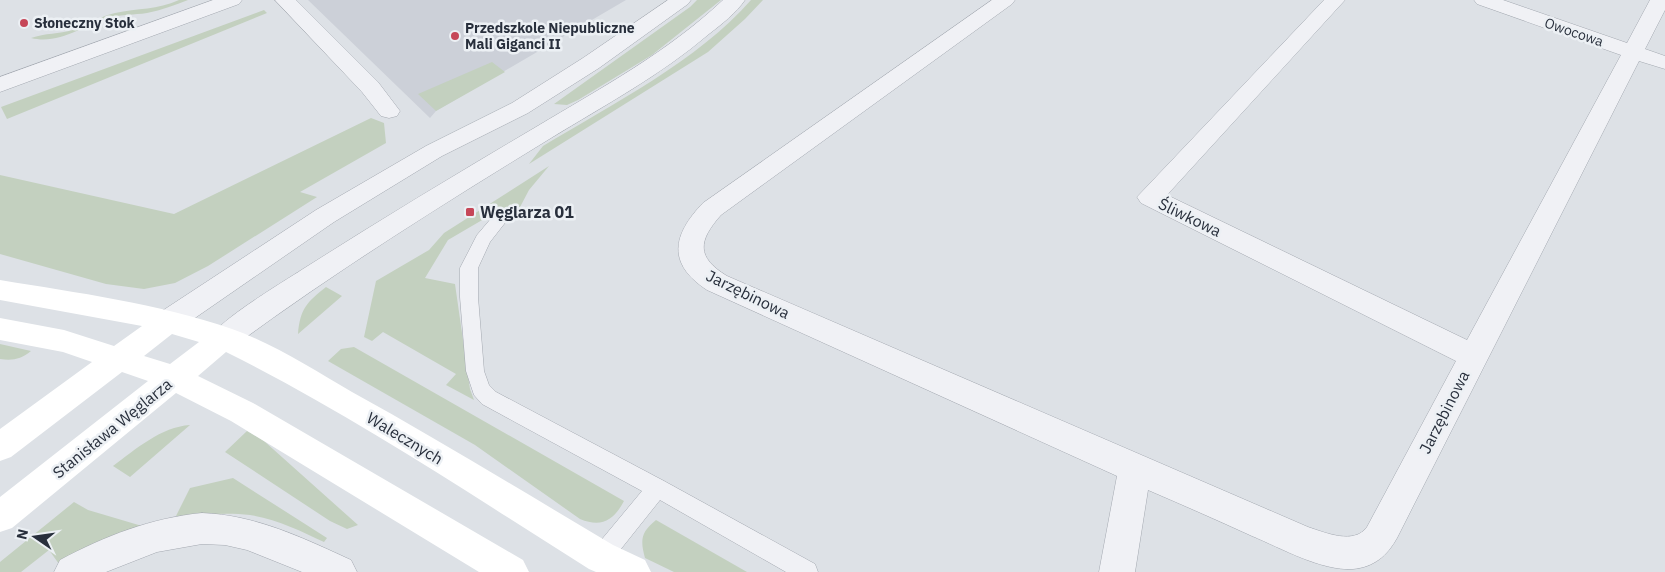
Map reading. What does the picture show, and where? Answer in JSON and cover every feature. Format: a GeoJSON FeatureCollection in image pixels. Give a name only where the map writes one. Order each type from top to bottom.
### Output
{"type":"FeatureCollection","features":[{"type":"Feature","properties":{"kind":"street"},"geometry":{"type":"LineString","coordinates":[[0,85],[232,0]]}},
{"type":"Feature","properties":{"kind":"street"},"geometry":{"type":"LineString","coordinates":[[285,0],[370,87],[389,111]]}},
{"type":"Feature","properties":{"kind":"street"},"geometry":{"type":"LineString","coordinates":[[0,447],[169,321],[325,216],[434,150],[520,108],[607,53],[681,0]]}},
{"type":"Feature","properties":{"kind":"street"},"geometry":{"type":"LineString","coordinates":[[224,338],[353,250],[655,65],[718,17],[736,0]]}},
{"type":"Feature","properties":{"kind":"street","name":"Jarzębinowa"},"geometry":{"type":"LineString","coordinates":[[1005,0],[712,209],[699,222],[692,238],[691,256],[700,270],[716,283],[1135,469],[1304,542],[1333,551],[1359,552],[1376,543],[1385,527],[1660,0]]}},
{"type":"Feature","properties":{"kind":"street","name":"Śliwkowa"},"geometry":{"type":"LineString","coordinates":[[1335,0],[1150,197],[1473,356]]}},
{"type":"Feature","properties":{"kind":"street","name":"Owocowa"},"geometry":{"type":"LineString","coordinates":[[1484,0],[1665,63]]}},
{"type":"Feature","properties":{"kind":"street","name":"Walecznych"},"geometry":{"type":"LineString","coordinates":[[0,290],[139,314],[224,338],[273,362],[396,432],[601,556],[633,572]]}},
{"type":"Feature","properties":{"kind":"street"},"geometry":{"type":"LineString","coordinates":[[0,329],[48,337],[174,378],[242,412],[511,572]]}},
{"type":"Feature","properties":{"kind":"street","name":"Stanisława Węglarza"},"geometry":{"type":"LineString","coordinates":[[0,517],[224,338]]}},
{"type":"Feature","properties":{"kind":"street"},"geometry":{"type":"LineString","coordinates":[[1117,572],[1135,469]]}},
{"type":"Feature","properties":{"kind":"street"},"geometry":{"type":"LineString","coordinates":[[72,572],[100,556],[133,543],[193,530],[218,528],[246,534],[283,546],[339,572]]}},
{"type":"Feature","properties":{"kind":"lane"},"geometry":{"type":"LineString","coordinates":[[500,219],[484,238],[469,268],[469,297],[475,371],[481,389],[489,398],[657,488],[807,572]]}},
{"type":"Feature","properties":{"kind":"lane"},"geometry":{"type":"LineString","coordinates":[[601,556],[657,488]]}},
{"type":"Feature","properties":{"kind":"shaded area","name":"Przedszkole Niepubliczne Mali Giganci II"},"geometry":{"type":"Polygon","coordinates":[[[308,0],[626,0],[436,111],[430,118],[308,0]]]}},
{"type":"Feature","properties":{"kind":"green space"},"geometry":{"type":"Polygon","coordinates":[[[179,0],[188,0],[153,12],[109,18],[62,37],[52,39],[31,38],[73,30],[115,13],[155,7],[179,0]]]}},
{"type":"Feature","properties":{"kind":"green space"},"geometry":{"type":"Polygon","coordinates":[[[697,0],[721,0],[652,55],[578,100],[567,105],[554,104],[690,7],[697,0]]]}},
{"type":"Feature","properties":{"kind":"green space"},"geometry":{"type":"Polygon","coordinates":[[[751,0],[763,0],[708,52],[529,164],[543,146],[625,98],[680,62],[730,22],[751,0]]]}},
{"type":"Feature","properties":{"kind":"green space"},"geometry":{"type":"Polygon","coordinates":[[[264,10],[267,13],[7,119],[1,107],[264,10]]]}},
{"type":"Feature","properties":{"kind":"green space"},"geometry":{"type":"Polygon","coordinates":[[[492,62],[505,72],[436,111],[418,94],[492,62]]]}},
{"type":"Feature","properties":{"kind":"green space"},"geometry":{"type":"Polygon","coordinates":[[[371,118],[384,123],[386,143],[300,192],[317,197],[208,266],[175,283],[144,289],[106,284],[0,254],[0,175],[174,214],[371,118]]]}},
{"type":"Feature","properties":{"kind":"green space"},"geometry":{"type":"Polygon","coordinates":[[[549,166],[529,190],[519,209],[501,209],[448,240],[425,278],[455,284],[470,389],[474,400],[446,385],[456,374],[383,332],[372,341],[364,337],[376,281],[429,250],[444,233],[549,166]]]}},
{"type":"Feature","properties":{"kind":"green space"},"geometry":{"type":"Polygon","coordinates":[[[326,287],[342,296],[298,334],[303,312],[309,302],[326,287]]]}},
{"type":"Feature","properties":{"kind":"green space"},"geometry":{"type":"Polygon","coordinates":[[[0,344],[31,351],[17,359],[0,359],[0,344]]]}},
{"type":"Feature","properties":{"kind":"green space"},"geometry":{"type":"Polygon","coordinates":[[[354,347],[624,501],[620,508],[611,517],[601,522],[588,522],[580,519],[475,445],[328,361],[341,349],[354,347]]]}},
{"type":"Feature","properties":{"kind":"green space"},"geometry":{"type":"Polygon","coordinates":[[[190,425],[130,477],[113,466],[159,434],[190,425]]]}},
{"type":"Feature","properties":{"kind":"green space"},"geometry":{"type":"Polygon","coordinates":[[[247,431],[264,441],[358,525],[347,529],[330,521],[225,452],[247,431]]]}},
{"type":"Feature","properties":{"kind":"green space"},"geometry":{"type":"Polygon","coordinates":[[[233,478],[327,538],[324,542],[279,522],[250,515],[176,516],[190,488],[233,478]]]}},
{"type":"Feature","properties":{"kind":"green space"},"geometry":{"type":"Polygon","coordinates":[[[74,502],[88,510],[142,526],[59,564],[49,550],[21,572],[0,572],[0,562],[74,502]]]}},
{"type":"Feature","properties":{"kind":"green space"},"geometry":{"type":"Polygon","coordinates":[[[656,520],[747,572],[674,572],[645,558],[642,546],[643,537],[647,528],[656,520]]]}},
{"type":"Feature","properties":{"kind":"place","name":"Słoneczny Stok"},"geometry":{"type":"Point","coordinates":[24,23]}},
{"type":"Feature","properties":{"kind":"place","name":"Przedszkole Niepubliczne Mali Giganci II"},"geometry":{"type":"Point","coordinates":[455,36]}},
{"type":"Feature","properties":{"kind":"place","name":"Węglarza 01"},"geometry":{"type":"Point","coordinates":[470,212]}}]}
